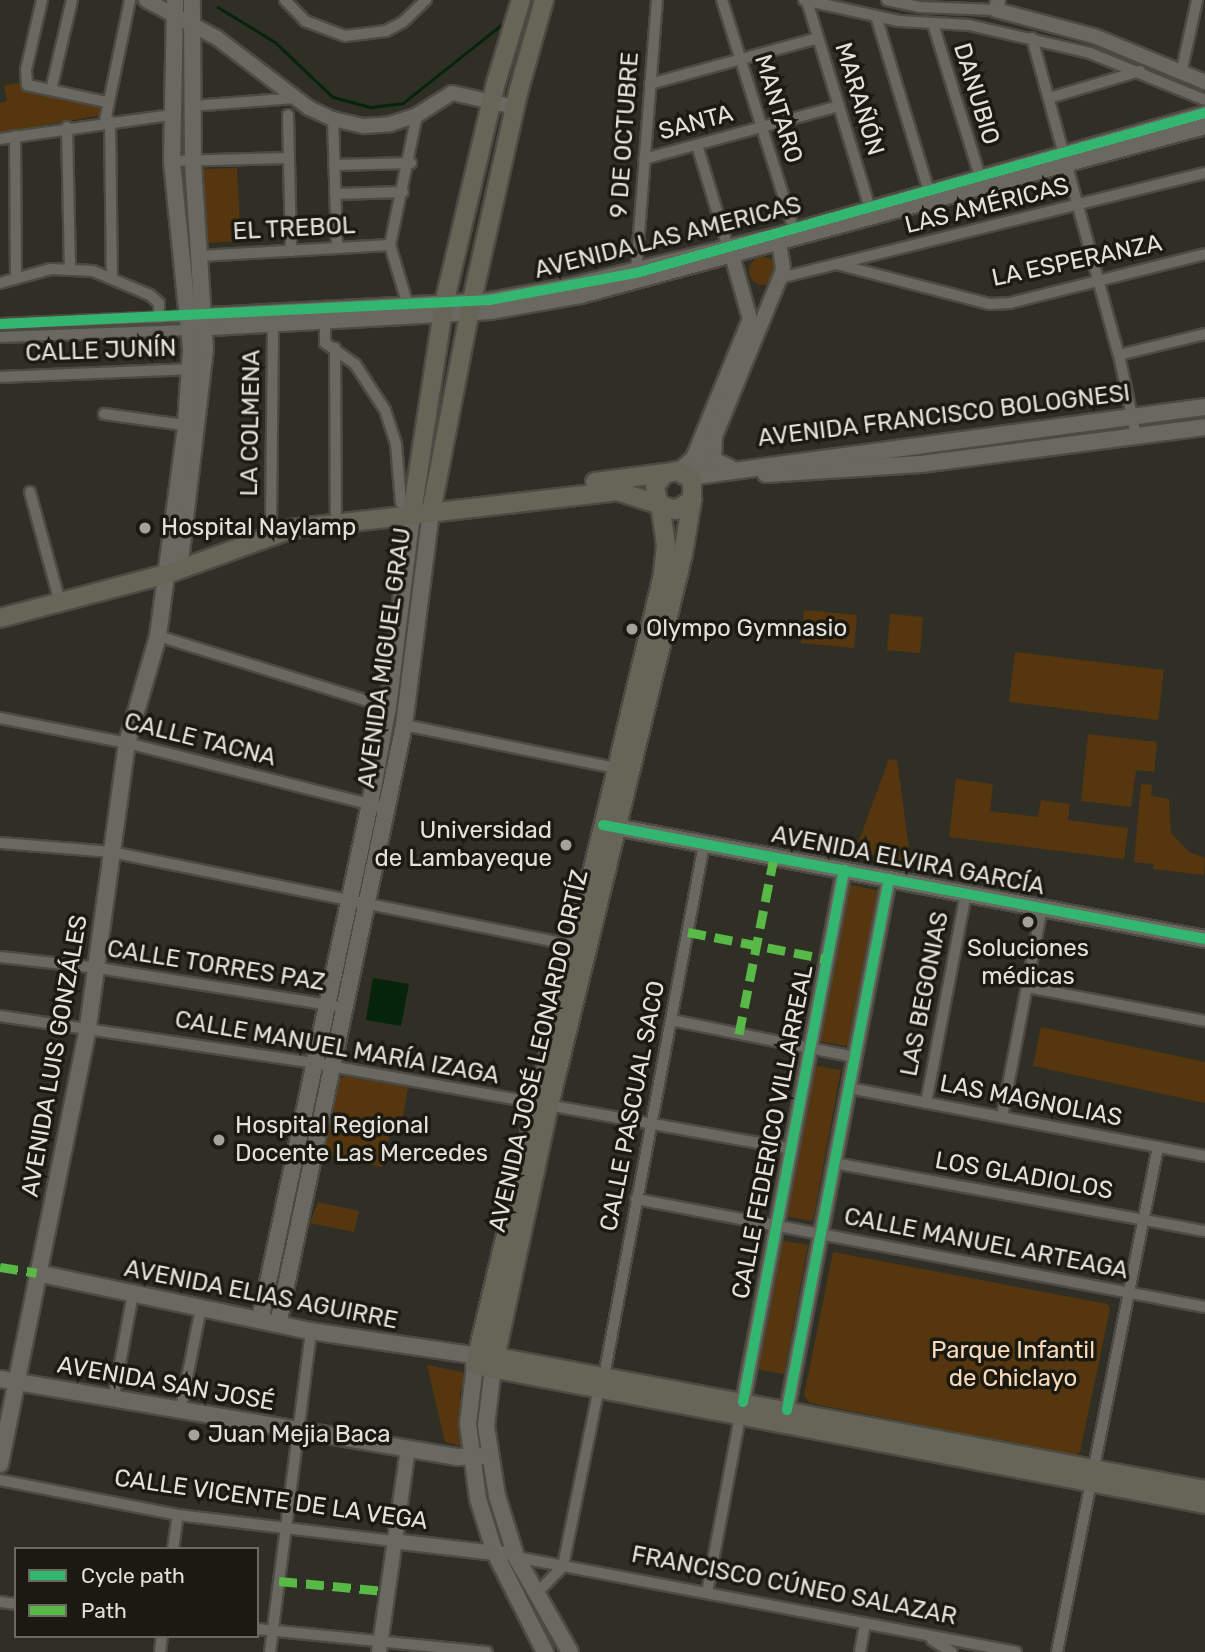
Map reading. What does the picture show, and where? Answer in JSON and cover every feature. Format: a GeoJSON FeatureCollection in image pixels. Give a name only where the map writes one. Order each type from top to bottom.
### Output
{"type":"FeatureCollection","features":[{"type":"Feature","properties":{"kind":"main road"},"geometry":{"type":"LineString","coordinates":[[192,0],[192,161],[199,256],[196,322]]}},
{"type":"Feature","properties":{"kind":"main road","name":"AVENIDA MIGUEL GRAU"},"geometry":{"type":"LineString","coordinates":[[260,1320],[334,1006],[351,898],[388,707],[409,506],[443,309],[492,100],[521,0]]}},
{"type":"Feature","properties":{"kind":"main road","name":"AVENIDA MIGUEL GRAU"},"geometry":{"type":"LineString","coordinates":[[334,1006],[368,901],[388,809],[404,725],[432,506],[470,308],[515,107],[544,0]]}},
{"type":"Feature","properties":{"kind":"main road"},"geometry":{"type":"LineString","coordinates":[[174,7],[172,161],[196,322]]}},
{"type":"Feature","properties":{"kind":"main road","name":"AVENIDA LUIS GONZÁLES"},"geometry":{"type":"LineString","coordinates":[[0,1464],[8,1381],[37,1273],[89,1027],[127,743],[158,636],[174,567],[198,369],[196,322]]}},
{"type":"Feature","properties":{"kind":"main road","name":"AVENIDA FRANCISCO BOLOGNESI"},"geometry":{"type":"LineString","coordinates":[[684,481],[736,468],[1205,407]]}},
{"type":"Feature","properties":{"kind":"main road","name":"AVENIDA FRANCISCO BOLOGNESI"},"geometry":{"type":"LineString","coordinates":[[432,506],[684,481],[921,464],[1205,427]]}},
{"type":"Feature","properties":{"kind":"main road"},"geometry":{"type":"LineString","coordinates":[[714,438],[713,460],[736,468]]}},
{"type":"Feature","properties":{"kind":"main road"},"geometry":{"type":"LineString","coordinates":[[684,481],[676,510],[659,503],[655,486],[684,481]]}},
{"type":"Feature","properties":{"kind":"main road","name":"AVENIDA JOSÉ LEONARDO ORTÍZ"},"geometry":{"type":"LineString","coordinates":[[486,1361],[542,1104],[610,826],[684,481]]}},
{"type":"Feature","properties":{"kind":"main road"},"geometry":{"type":"LineString","coordinates":[[617,491],[643,506],[666,545]]}},
{"type":"Feature","properties":{"kind":"main road","name":"AVENIDA FRANCISCO BOLOGNESI"},"geometry":{"type":"LineString","coordinates":[[0,609],[174,567],[271,522],[336,512],[617,491],[659,503]]}},
{"type":"Feature","properties":{"kind":"main road","name":"AVENIDA JOSÉ LEONARDO ORTÍZ"},"geometry":{"type":"LineString","coordinates":[[610,826],[615,768],[663,575],[666,545],[659,503]]}},
{"type":"Feature","properties":{"kind":"main road","name":"AVENIDA FRANCISCO BOLOGNESI"},"geometry":{"type":"LineString","coordinates":[[0,618],[174,567],[291,529],[409,506]]}},
{"type":"Feature","properties":{"kind":"main road","name":"AVENIDA ELVIRA GARCÍA"},"geometry":{"type":"LineString","coordinates":[[610,826],[1205,939]]}},
{"type":"Feature","properties":{"kind":"main road","name":"AVENIDA MIGUEL GRAU"},"geometry":{"type":"LineString","coordinates":[[278,1324],[322,1064]]}},
{"type":"Feature","properties":{"kind":"main road","name":"AVENIDA ELIAS AGUIRRE"},"geometry":{"type":"LineString","coordinates":[[37,1273],[311,1331],[486,1361]]}},
{"type":"Feature","properties":{"kind":"main road"},"geometry":{"type":"LineString","coordinates":[[486,1361],[1091,1474],[1205,1490]]}},
{"type":"Feature","properties":{"kind":"main road"},"geometry":{"type":"LineString","coordinates":[[486,1361],[489,1456],[516,1557],[568,1651]]}},
{"type":"Feature","properties":{"kind":"main road"},"geometry":{"type":"LineString","coordinates":[[486,1361],[468,1424],[478,1499],[495,1553],[545,1652]]}},
{"type":"Feature","properties":{"kind":"main road","name":"AVENIDA SAN JOSÉ"},"geometry":{"type":"LineString","coordinates":[[8,1381],[114,1396],[408,1449],[471,1458],[489,1456]]}},
{"type":"Feature","properties":{"kind":"main road"},"geometry":{"type":"LineString","coordinates":[[741,1409],[788,1410],[1091,1474],[1205,1504]]}},
{"type":"Feature","properties":{"kind":"street"},"geometry":{"type":"LineString","coordinates":[[42,0],[26,70],[27,85],[107,102]]}},
{"type":"Feature","properties":{"kind":"street"},"geometry":{"type":"LineString","coordinates":[[51,90],[72,0]]}},
{"type":"Feature","properties":{"kind":"street"},"geometry":{"type":"LineString","coordinates":[[112,275],[107,102],[130,0]]}},
{"type":"Feature","properties":{"kind":"street"},"geometry":{"type":"LineString","coordinates":[[146,0],[174,7],[296,98],[333,119],[377,125],[418,115],[452,93],[515,107]]}},
{"type":"Feature","properties":{"kind":"street"},"geometry":{"type":"LineString","coordinates":[[285,0],[305,21],[325,31],[356,36],[386,31],[403,22],[426,0]]}},
{"type":"Feature","properties":{"kind":"street","name":"9 DE OCTUBRE"},"geometry":{"type":"LineString","coordinates":[[636,273],[657,0]]}},
{"type":"Feature","properties":{"kind":"street","name":"MANTARO"},"geometry":{"type":"LineString","coordinates":[[722,0],[794,230]]}},
{"type":"Feature","properties":{"kind":"street"},"geometry":{"type":"LineString","coordinates":[[806,0],[876,16],[933,24],[969,25],[1032,38],[1140,71],[1205,100]]}},
{"type":"Feature","properties":{"kind":"street","name":"MARAÑÓN"},"geometry":{"type":"LineString","coordinates":[[806,0],[870,209]]}},
{"type":"Feature","properties":{"kind":"street"},"geometry":{"type":"LineString","coordinates":[[887,0],[919,7],[997,5],[1094,36],[1182,69],[1205,82]]}},
{"type":"Feature","properties":{"kind":"street"},"geometry":{"type":"LineString","coordinates":[[1182,69],[1198,0]]}},
{"type":"Feature","properties":{"kind":"street"},"geometry":{"type":"LineString","coordinates":[[876,16],[929,191]]}},
{"type":"Feature","properties":{"kind":"street","name":"DANUBIO"},"geometry":{"type":"LineString","coordinates":[[933,24],[980,177]]}},
{"type":"Feature","properties":{"kind":"street"},"geometry":{"type":"LineString","coordinates":[[650,83],[818,38]]}},
{"type":"Feature","properties":{"kind":"street"},"geometry":{"type":"LineString","coordinates":[[1032,38],[1099,281],[1134,416],[1136,436]]}},
{"type":"Feature","properties":{"kind":"street"},"geometry":{"type":"LineString","coordinates":[[1049,98],[1140,71]]}},
{"type":"Feature","properties":{"kind":"street"},"geometry":{"type":"LineString","coordinates":[[192,106],[296,98]]}},
{"type":"Feature","properties":{"kind":"street","name":"SANTA"},"geometry":{"type":"LineString","coordinates":[[644,159],[839,106]]}},
{"type":"Feature","properties":{"kind":"street","name":"AVENIDA LAS AMERICAS"},"geometry":{"type":"LineString","coordinates":[[0,337],[196,322],[470,308],[593,293],[778,240],[810,237],[1067,159],[1205,113]]}},
{"type":"Feature","properties":{"kind":"street"},"geometry":{"type":"LineString","coordinates":[[0,139],[108,121],[171,115]]}},
{"type":"Feature","properties":{"kind":"street"},"geometry":{"type":"LineString","coordinates":[[288,115],[291,250]]}},
{"type":"Feature","properties":{"kind":"street"},"geometry":{"type":"LineString","coordinates":[[410,312],[390,245],[411,163],[418,115]]}},
{"type":"Feature","properties":{"kind":"street"},"geometry":{"type":"LineString","coordinates":[[333,119],[337,248]]}},
{"type":"Feature","properties":{"kind":"street"},"geometry":{"type":"LineString","coordinates":[[66,127],[70,267]]}},
{"type":"Feature","properties":{"kind":"street","name":"AVENIDA LAS AMERICAS"},"geometry":{"type":"LineString","coordinates":[[778,240],[794,230],[980,177],[1205,127]]}},
{"type":"Feature","properties":{"kind":"street"},"geometry":{"type":"LineString","coordinates":[[15,136],[16,278]]}},
{"type":"Feature","properties":{"kind":"street"},"geometry":{"type":"LineString","coordinates":[[684,481],[750,319],[748,301],[697,145]]}},
{"type":"Feature","properties":{"kind":"street"},"geometry":{"type":"LineString","coordinates":[[172,161],[289,158]]}},
{"type":"Feature","properties":{"kind":"street"},"geometry":{"type":"LineString","coordinates":[[334,165],[411,163]]}},
{"type":"Feature","properties":{"kind":"street","name":"LAS AMÉRICAS"},"geometry":{"type":"LineString","coordinates":[[782,273],[837,265],[1205,173]]}},
{"type":"Feature","properties":{"kind":"street"},"geometry":{"type":"LineString","coordinates":[[335,194],[403,192]]}},
{"type":"Feature","properties":{"kind":"street"},"geometry":{"type":"LineString","coordinates":[[684,481],[704,461],[782,273],[810,237]]}},
{"type":"Feature","properties":{"kind":"street"},"geometry":{"type":"LineString","coordinates":[[778,240],[782,273]]}},
{"type":"Feature","properties":{"kind":"street","name":"EL TREBOL"},"geometry":{"type":"LineString","coordinates":[[199,256],[390,245]]}},
{"type":"Feature","properties":{"kind":"street","name":"AVENIDA LAS AMERICAS"},"geometry":{"type":"LineString","coordinates":[[470,308],[732,252]]}},
{"type":"Feature","properties":{"kind":"street","name":"LA ESPERANZA"},"geometry":{"type":"LineString","coordinates":[[837,265],[990,304],[1099,281],[1205,254]]}},
{"type":"Feature","properties":{"kind":"street"},"geometry":{"type":"LineString","coordinates":[[0,283],[70,267],[112,275],[150,295],[159,303],[159,317]]}},
{"type":"Feature","properties":{"kind":"street"},"geometry":{"type":"LineString","coordinates":[[748,301],[760,309],[768,305]]}},
{"type":"Feature","properties":{"kind":"street"},"geometry":{"type":"LineString","coordinates":[[325,316],[325,342],[369,379],[385,410],[396,444],[409,506]]}},
{"type":"Feature","properties":{"kind":"street","name":"AVENIDA LAS AMERICAS"},"geometry":{"type":"LineString","coordinates":[[0,324],[159,317],[196,322],[273,323],[325,316]]}},
{"type":"Feature","properties":{"kind":"street","name":"LA COLMENA"},"geometry":{"type":"LineString","coordinates":[[271,522],[273,323]]}},
{"type":"Feature","properties":{"kind":"street"},"geometry":{"type":"LineString","coordinates":[[1118,355],[1205,334]]}},
{"type":"Feature","properties":{"kind":"street"},"geometry":{"type":"LineString","coordinates":[[335,348],[336,512]]}},
{"type":"Feature","properties":{"kind":"street","name":"CALLE JUNÍN"},"geometry":{"type":"LineString","coordinates":[[0,377],[198,369]]}},
{"type":"Feature","properties":{"kind":"street"},"geometry":{"type":"LineString","coordinates":[[104,414],[191,426]]}},
{"type":"Feature","properties":{"kind":"street"},"geometry":{"type":"LineString","coordinates":[[30,492],[58,595]]}},
{"type":"Feature","properties":{"kind":"street"},"geometry":{"type":"LineString","coordinates":[[158,636],[388,707]]}},
{"type":"Feature","properties":{"kind":"street","name":"CALLE TACNA"},"geometry":{"type":"LineString","coordinates":[[0,718],[127,743],[388,809]]}},
{"type":"Feature","properties":{"kind":"street"},"geometry":{"type":"LineString","coordinates":[[404,725],[615,768]]}},
{"type":"Feature","properties":{"kind":"street"},"geometry":{"type":"LineString","coordinates":[[0,843],[111,852],[368,901],[580,946]]}},
{"type":"Feature","properties":{"kind":"street","name":"CALLE PASCUAL SACO"},"geometry":{"type":"LineString","coordinates":[[563,1566],[705,844]]}},
{"type":"Feature","properties":{"kind":"street","name":"CALLE FEDERICO VILLARREAL"},"geometry":{"type":"LineString","coordinates":[[707,1593],[844,870]]}},
{"type":"Feature","properties":{"kind":"street"},"geometry":{"type":"LineString","coordinates":[[788,1410],[889,879]]}},
{"type":"Feature","properties":{"kind":"street","name":"LAS BEGONIAS"},"geometry":{"type":"LineString","coordinates":[[926,1103],[966,894]]}},
{"type":"Feature","properties":{"kind":"street"},"geometry":{"type":"LineString","coordinates":[[1002,1117],[1042,908]]}},
{"type":"Feature","properties":{"kind":"street","name":"CALLE TORRES PAZ"},"geometry":{"type":"LineString","coordinates":[[0,957],[98,968],[334,1006]]}},
{"type":"Feature","properties":{"kind":"street"},"geometry":{"type":"LineString","coordinates":[[1027,987],[1205,1021]]}},
{"type":"Feature","properties":{"kind":"street","name":"CALLE MANUEL MARÍA IZAGA"},"geometry":{"type":"LineString","coordinates":[[0,1016],[89,1027],[322,1064],[791,1149]]}},
{"type":"Feature","properties":{"kind":"street"},"geometry":{"type":"LineString","coordinates":[[671,1020],[855,1057]]}},
{"type":"Feature","properties":{"kind":"street","name":"LAS MAGNOLIAS"},"geometry":{"type":"LineString","coordinates":[[849,1088],[1205,1156]]}},
{"type":"Feature","properties":{"kind":"street"},"geometry":{"type":"LineString","coordinates":[[1057,1652],[1158,1147]]}},
{"type":"Feature","properties":{"kind":"street","name":"LOS GLADIOLOS"},"geometry":{"type":"LineString","coordinates":[[834,1163],[1205,1231]]}},
{"type":"Feature","properties":{"kind":"street","name":"CALLE MANUEL ARTEAGA"},"geometry":{"type":"LineString","coordinates":[[636,1199],[1205,1307]]}},
{"type":"Feature","properties":{"kind":"street"},"geometry":{"type":"LineString","coordinates":[[114,1396],[133,1293]]}},
{"type":"Feature","properties":{"kind":"street"},"geometry":{"type":"LineString","coordinates":[[181,1408],[201,1308]]}},
{"type":"Feature","properties":{"kind":"street"},"geometry":{"type":"LineString","coordinates":[[270,1652],[311,1331]]}},
{"type":"Feature","properties":{"kind":"street"},"geometry":{"type":"LineString","coordinates":[[380,1647],[408,1449]]}},
{"type":"Feature","properties":{"kind":"street","name":"CALLE VICENTE DE LA VEGA"},"geometry":{"type":"LineString","coordinates":[[0,1480],[177,1515],[495,1553]]}},
{"type":"Feature","properties":{"kind":"street"},"geometry":{"type":"LineString","coordinates":[[173,1547],[177,1515]]}},
{"type":"Feature","properties":{"kind":"street","name":"FRANCISCO CÚNEO SALAZAR"},"geometry":{"type":"LineString","coordinates":[[495,1553],[1016,1652]]}},
{"type":"Feature","properties":{"kind":"street"},"geometry":{"type":"LineString","coordinates":[[536,1594],[563,1566]]}},
{"type":"Feature","properties":{"kind":"street"},"geometry":{"type":"LineString","coordinates":[[860,1652],[865,1623]]}},
{"type":"Feature","properties":{"kind":"street"},"geometry":{"type":"LineString","coordinates":[[259,1629],[380,1647],[487,1652]]}},
{"type":"Feature","properties":{"kind":"street"},"geometry":{"type":"LineString","coordinates":[[920,1634],[952,1652]]}},
{"type":"Feature","properties":{"kind":"green space"},"geometry":{"type":"Polygon","coordinates":[[[25,82],[99,104],[103,107],[102,115],[0,133],[0,103],[7,101],[4,85],[25,82]]]}},
{"type":"Feature","properties":{"kind":"green space"},"geometry":{"type":"Polygon","coordinates":[[[237,168],[241,241],[206,243],[202,169],[237,168]]]}},
{"type":"Feature","properties":{"kind":"green space"},"geometry":{"type":"Polygon","coordinates":[[[763,257],[773,261],[777,271],[773,281],[763,285],[753,281],[749,271],[753,261],[763,257]]]}},
{"type":"Feature","properties":{"kind":"green space"},"geometry":{"type":"Polygon","coordinates":[[[804,610],[857,615],[854,648],[801,643],[804,610]]]}},
{"type":"Feature","properties":{"kind":"green space"},"geometry":{"type":"Polygon","coordinates":[[[890,614],[923,617],[920,653],[887,650],[890,614]]]}},
{"type":"Feature","properties":{"kind":"green space"},"geometry":{"type":"Polygon","coordinates":[[[1015,652],[1164,670],[1158,720],[1009,702],[1015,652]]]}},
{"type":"Feature","properties":{"kind":"green space"},"geometry":{"type":"Polygon","coordinates":[[[1088,734],[1157,742],[1154,772],[1136,770],[1131,807],[1081,801],[1088,734]]]}},
{"type":"Feature","properties":{"kind":"green space"},"geometry":{"type":"Polygon","coordinates":[[[889,759],[897,760],[911,863],[855,851],[889,759]]]}},
{"type":"Feature","properties":{"kind":"green space"},"geometry":{"type":"Polygon","coordinates":[[[956,779],[993,784],[990,811],[1038,817],[1041,800],[1070,804],[1068,820],[1128,828],[1124,859],[949,837],[956,779]]]}},
{"type":"Feature","properties":{"kind":"green space"},"geometry":{"type":"Polygon","coordinates":[[[1141,784],[1152,785],[1151,796],[1169,799],[1171,833],[1189,852],[1205,858],[1204,875],[1153,869],[1154,864],[1134,862],[1141,784]]]}},
{"type":"Feature","properties":{"kind":"green space"},"geometry":{"type":"Polygon","coordinates":[[[847,884],[880,891],[851,1047],[818,1041],[847,884]]]}},
{"type":"Feature","properties":{"kind":"green space"},"geometry":{"type":"Polygon","coordinates":[[[1041,1027],[1205,1062],[1205,1103],[1033,1066],[1041,1027]]]}},
{"type":"Feature","properties":{"kind":"green space"},"geometry":{"type":"Polygon","coordinates":[[[813,1065],[841,1070],[813,1221],[784,1216],[813,1065]]]}},
{"type":"Feature","properties":{"kind":"green space"},"geometry":{"type":"Polygon","coordinates":[[[345,1076],[408,1087],[400,1134],[390,1133],[382,1167],[326,1155],[321,1145],[337,1079],[345,1076]]]}},
{"type":"Feature","properties":{"kind":"green space"},"geometry":{"type":"Polygon","coordinates":[[[318,1202],[359,1211],[354,1232],[310,1223],[318,1202]]]}},
{"type":"Feature","properties":{"kind":"green space"},"geometry":{"type":"Polygon","coordinates":[[[779,1240],[808,1245],[784,1374],[756,1369],[779,1240]]]}},
{"type":"Feature","properties":{"kind":"green space","name":"Parque Infantil de Chiclayo"},"geometry":{"type":"Polygon","coordinates":[[[833,1252],[1107,1304],[1110,1309],[1080,1452],[1075,1456],[810,1403],[804,1395],[833,1252]]]}},
{"type":"Feature","properties":{"kind":"green space"},"geometry":{"type":"Polygon","coordinates":[[[427,1365],[462,1372],[465,1377],[460,1394],[461,1446],[445,1442],[427,1365]]]}},
{"type":"Feature","properties":{"kind":"shaded area"},"geometry":{"type":"Polygon","coordinates":[[[373,978],[409,984],[401,1026],[366,1020],[373,978]]]}},
{"type":"Feature","properties":{"kind":"waterway"},"geometry":{"type":"LineString","coordinates":[[218,7],[275,42],[333,97],[371,107],[403,103],[501,25]]}},
{"type":"Feature","properties":{"kind":"marked path"},"geometry":{"type":"LineString","coordinates":[[739,1034],[774,857]]}},
{"type":"Feature","properties":{"kind":"marked path"},"geometry":{"type":"LineString","coordinates":[[688,932],[827,959]]}},
{"type":"Feature","properties":{"kind":"marked path"},"geometry":{"type":"LineString","coordinates":[[0,1267],[37,1273]]}},
{"type":"Feature","properties":{"kind":"marked path"},"geometry":{"type":"LineString","coordinates":[[279,1581],[385,1591]]}},
{"type":"Feature","properties":{"kind":"cycle path"},"geometry":{"type":"LineString","coordinates":[[0,324],[490,300],[636,273],[1205,113]]}},
{"type":"Feature","properties":{"kind":"cycle path"},"geometry":{"type":"LineString","coordinates":[[603,825],[1205,939]]}},
{"type":"Feature","properties":{"kind":"cycle path"},"geometry":{"type":"LineString","coordinates":[[743,1402],[844,870]]}},
{"type":"Feature","properties":{"kind":"cycle path"},"geometry":{"type":"LineString","coordinates":[[787,1410],[889,879]]}},
{"type":"Feature","properties":{"kind":"place","name":"Hospital Naylamp"},"geometry":{"type":"Point","coordinates":[145,528]}},
{"type":"Feature","properties":{"kind":"place","name":"Olympo Gymnasio"},"geometry":{"type":"Point","coordinates":[632,629]}},
{"type":"Feature","properties":{"kind":"place","name":"Universidad de Lambayeque"},"geometry":{"type":"Point","coordinates":[566,845]}},
{"type":"Feature","properties":{"kind":"place","name":"Soluciones médicas"},"geometry":{"type":"Point","coordinates":[1028,922]}},
{"type":"Feature","properties":{"kind":"place","name":"Hospital Regional Docente Las Mercedes"},"geometry":{"type":"Point","coordinates":[219,1140]}},
{"type":"Feature","properties":{"kind":"place","name":"Juan Mejia Baca"},"geometry":{"type":"Point","coordinates":[194,1435]}}]}
